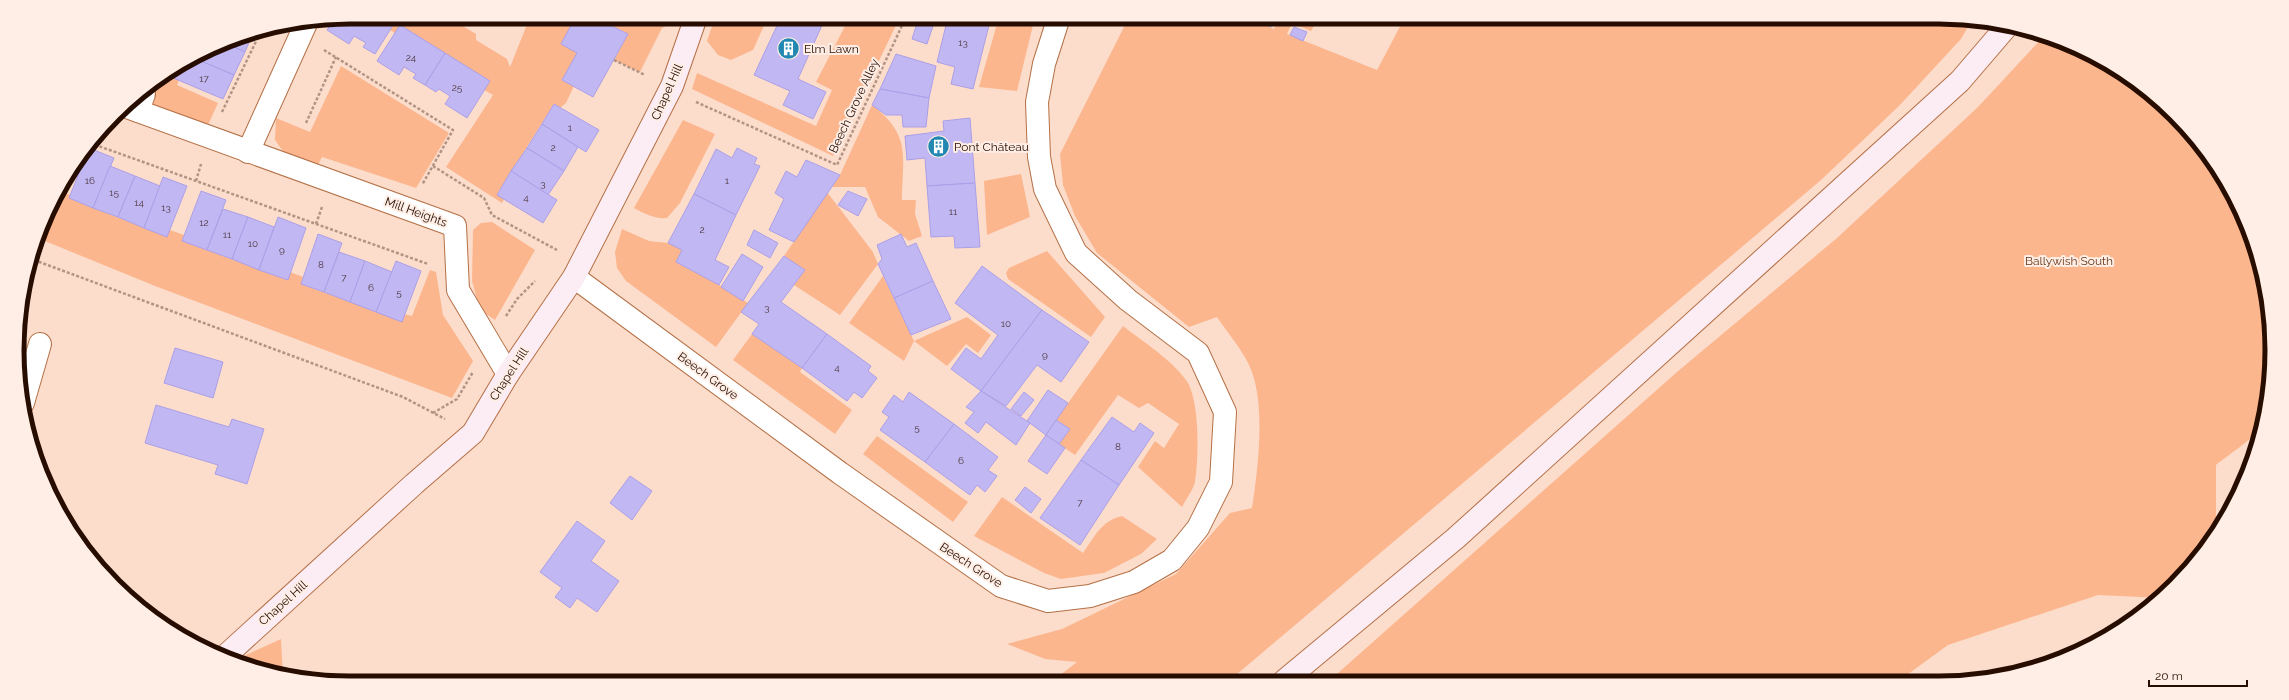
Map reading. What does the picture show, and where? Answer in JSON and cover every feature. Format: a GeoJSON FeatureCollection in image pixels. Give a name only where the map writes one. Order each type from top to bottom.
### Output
{"type":"FeatureCollection","features":[{"type":"Feature","properties":{"kind":"main road","name":"Chapel Hill"},"geometry":{"type":"LineString","coordinates":[[229,653],[408,489],[473,433],[508,374],[574,277],[672,86],[694,24]]}},
{"type":"Feature","properties":{"kind":"main road"},"geometry":{"type":"LineString","coordinates":[[1290,676],[1456,538],[1954,87],[2004,30]]}},
{"type":"Feature","properties":{"kind":"street","name":"Beech Grove"},"geometry":{"type":"LineString","coordinates":[[574,277],[840,473],[1001,586],[1048,601],[1090,596],[1134,582],[1172,560],[1198,528],[1221,482],[1225,412],[1198,353],[1128,300],[1076,253],[1044,189],[1039,157],[1037,102],[1044,64],[1057,24]]}},
{"type":"Feature","properties":{"kind":"street"},"geometry":{"type":"LineString","coordinates":[[248,152],[304,27]]}},
{"type":"Feature","properties":{"kind":"street","name":"Mill Heights"},"geometry":{"type":"LineString","coordinates":[[136,104],[248,152],[455,226],[458,290],[508,374]]}},
{"type":"Feature","properties":{"kind":"street"},"geometry":{"type":"LineString","coordinates":[[27,391],[40,344]]}},
{"type":"Feature","properties":{"kind":"path","name":"Beech Grove Alley"},"geometry":{"type":"LineString","coordinates":[[689,99],[837,165],[903,24]]}},
{"type":"Feature","properties":{"kind":"path"},"geometry":{"type":"LineString","coordinates":[[218,119],[258,37]]}},
{"type":"Feature","properties":{"kind":"path"},"geometry":{"type":"LineString","coordinates":[[318,48],[336,57],[453,130],[420,189]]}},
{"type":"Feature","properties":{"kind":"path"},"geometry":{"type":"LineString","coordinates":[[306,123],[336,57]]}},
{"type":"Feature","properties":{"kind":"path"},"geometry":{"type":"LineString","coordinates":[[614,60],[651,78]]}},
{"type":"Feature","properties":{"kind":"path"},"geometry":{"type":"LineString","coordinates":[[96,145],[432,265]]}},
{"type":"Feature","properties":{"kind":"path"},"geometry":{"type":"LineString","coordinates":[[196,181],[203,160]]}},
{"type":"Feature","properties":{"kind":"path"},"geometry":{"type":"LineString","coordinates":[[433,166],[484,198],[492,215],[557,250]]}},
{"type":"Feature","properties":{"kind":"path"},"geometry":{"type":"LineString","coordinates":[[554,255],[561,244]]}},
{"type":"Feature","properties":{"kind":"path"},"geometry":{"type":"LineString","coordinates":[[36,261],[396,394],[473,433]]}},
{"type":"Feature","properties":{"kind":"path"},"geometry":{"type":"LineString","coordinates":[[433,413],[457,399],[489,343],[517,299],[540,276]]}},
{"type":"Feature","properties":{"kind":"green space"},"geometry":{"type":"Polygon","coordinates":[[[394,24],[460,24],[476,34],[476,40],[507,59],[510,67],[527,24],[572,24],[561,44],[577,53],[562,80],[574,86],[566,103],[560,108],[554,104],[497,194],[504,199],[502,203],[446,167],[493,95],[484,90],[490,81],[400,25],[395,33],[390,30],[394,24]]]}},
{"type":"Feature","properties":{"kind":"green space"},"geometry":{"type":"Polygon","coordinates":[[[609,24],[670,24],[662,28],[640,72],[614,60],[628,34],[609,24]]]}},
{"type":"Feature","properties":{"kind":"green space"},"geometry":{"type":"Polygon","coordinates":[[[713,24],[765,24],[753,50],[731,60],[718,55],[707,41],[713,24]]]}},
{"type":"Feature","properties":{"kind":"green space"},"geometry":{"type":"Polygon","coordinates":[[[840,24],[897,24],[833,156],[692,89],[697,73],[816,126],[832,90],[816,82],[845,26],[840,24]]]}},
{"type":"Feature","properties":{"kind":"green space"},"geometry":{"type":"Polygon","coordinates":[[[997,24],[1033,24],[1017,91],[979,87],[997,24]]]}},
{"type":"Feature","properties":{"kind":"green space"},"geometry":{"type":"Polygon","coordinates":[[[1125,24],[1264,24],[1274,29],[1276,24],[1292,24],[1287,34],[1377,70],[1401,24],[1939,24],[1969,26],[1961,39],[1899,106],[1821,180],[1235,676],[1059,676],[1077,662],[1045,659],[1007,644],[1062,629],[1176,574],[1230,513],[1252,508],[1257,474],[1259,414],[1254,378],[1245,357],[1217,317],[1189,327],[1097,253],[1075,216],[1063,185],[1060,154],[1125,24]]]}},
{"type":"Feature","properties":{"kind":"green space"},"geometry":{"type":"Polygon","coordinates":[[[1294,24],[1315,24],[1311,31],[1294,24]]]}},
{"type":"Feature","properties":{"kind":"green space","name":"Ballywish South"},"geometry":{"type":"Polygon","coordinates":[[[2040,40],[2064,49],[2120,79],[2137,91],[2170,119],[2198,152],[2210,169],[2240,225],[2254,266],[2262,307],[2265,350],[2259,414],[2254,435],[2216,465],[2216,521],[2198,548],[2170,581],[2151,598],[2098,595],[1948,645],[1905,676],[1335,676],[1677,372],[1837,238],[1978,107],[2040,40]]]}},
{"type":"Feature","properties":{"kind":"green space"},"geometry":{"type":"Polygon","coordinates":[[[341,66],[449,133],[416,188],[322,157],[318,165],[285,154],[275,140],[276,118],[310,132],[341,66]]]}},
{"type":"Feature","properties":{"kind":"green space"},"geometry":{"type":"Polygon","coordinates":[[[175,75],[179,80],[177,85],[218,103],[208,125],[153,105],[149,94],[175,75]]]}},
{"type":"Feature","properties":{"kind":"green space"},"geometry":{"type":"Polygon","coordinates":[[[872,105],[885,116],[893,126],[899,136],[902,147],[902,200],[916,200],[915,214],[922,236],[909,241],[878,217],[865,187],[832,187],[840,175],[872,105]]]}},
{"type":"Feature","properties":{"kind":"green space"},"geometry":{"type":"Polygon","coordinates":[[[683,120],[715,134],[680,203],[667,218],[650,216],[634,208],[683,120]]]}},
{"type":"Feature","properties":{"kind":"green space"},"geometry":{"type":"Polygon","coordinates":[[[1021,174],[1030,217],[987,235],[984,181],[1021,174]]]}},
{"type":"Feature","properties":{"kind":"green space"},"geometry":{"type":"Polygon","coordinates":[[[827,192],[873,252],[878,264],[840,315],[794,285],[805,270],[784,256],[827,192]]]}},
{"type":"Feature","properties":{"kind":"green space"},"geometry":{"type":"Polygon","coordinates":[[[65,193],[70,195],[69,198],[167,237],[170,230],[184,235],[183,241],[287,280],[290,272],[303,277],[301,284],[350,302],[412,316],[430,270],[436,272],[443,315],[473,361],[452,398],[155,286],[43,240],[65,193]]]}},
{"type":"Feature","properties":{"kind":"green space"},"geometry":{"type":"Polygon","coordinates":[[[492,222],[535,250],[495,320],[480,310],[472,281],[473,230],[481,223],[492,222]]]}},
{"type":"Feature","properties":{"kind":"green space"},"geometry":{"type":"Polygon","coordinates":[[[622,229],[649,241],[668,243],[682,250],[676,262],[719,285],[748,303],[716,347],[626,281],[617,268],[615,252],[622,229]]]}},
{"type":"Feature","properties":{"kind":"green space"},"geometry":{"type":"Polygon","coordinates":[[[1047,251],[1105,317],[1091,337],[1008,279],[1006,273],[1009,268],[1047,251]]]}},
{"type":"Feature","properties":{"kind":"green space"},"geometry":{"type":"Polygon","coordinates":[[[883,276],[914,341],[904,361],[849,323],[883,276]]]}},
{"type":"Feature","properties":{"kind":"green space"},"geometry":{"type":"Polygon","coordinates":[[[967,317],[991,335],[978,353],[966,344],[947,366],[914,341],[967,317]]]}},
{"type":"Feature","properties":{"kind":"green space"},"geometry":{"type":"Polygon","coordinates":[[[1123,326],[1156,351],[1180,372],[1191,389],[1196,414],[1198,444],[1197,459],[1195,482],[1182,507],[1138,467],[1155,441],[1164,448],[1179,424],[1148,403],[1139,408],[1118,395],[1075,455],[1059,444],[1070,429],[1056,420],[1123,326]]]}},
{"type":"Feature","properties":{"kind":"green space"},"geometry":{"type":"Polygon","coordinates":[[[752,334],[802,368],[800,372],[852,410],[835,434],[733,360],[752,334]]]}},
{"type":"Feature","properties":{"kind":"green space"},"geometry":{"type":"Polygon","coordinates":[[[877,436],[968,502],[953,522],[863,454],[877,436]]]}},
{"type":"Feature","properties":{"kind":"green space"},"geometry":{"type":"Polygon","coordinates":[[[1002,497],[1083,553],[1104,525],[1115,518],[1122,516],[1157,539],[1141,554],[1104,573],[1061,579],[1044,573],[974,536],[1002,497]]]}},
{"type":"Feature","properties":{"kind":"green space"},"geometry":{"type":"Polygon","coordinates":[[[281,639],[283,669],[241,657],[281,639]]]}},
{"type":"Feature","properties":{"kind":"building"},"geometry":{"type":"Polygon","coordinates":[[[394,24],[375,54],[363,47],[366,43],[354,36],[349,44],[327,30],[330,25],[394,24]]]}},
{"type":"Feature","properties":{"kind":"building"},"geometry":{"type":"Polygon","coordinates":[[[572,24],[607,24],[628,34],[593,97],[562,80],[577,53],[561,44],[572,24]]]}},
{"type":"Feature","properties":{"kind":"building","name":"Elm Lawn"},"geometry":{"type":"Polygon","coordinates":[[[778,24],[823,24],[798,79],[826,92],[813,119],[783,105],[790,91],[754,75],[778,24]]]}},
{"type":"Feature","properties":{"kind":"building"},"geometry":{"type":"Polygon","coordinates":[[[917,24],[934,24],[927,44],[912,39],[917,24]]]}},
{"type":"Feature","properties":{"kind":"building"},"geometry":{"type":"Polygon","coordinates":[[[946,24],[989,24],[973,89],[951,84],[955,67],[937,62],[946,24]]]}},
{"type":"Feature","properties":{"kind":"building"},"geometry":{"type":"Polygon","coordinates":[[[1264,24],[1272,24],[1271,27],[1264,24]]]}},
{"type":"Feature","properties":{"kind":"building"},"geometry":{"type":"Polygon","coordinates":[[[400,25],[445,53],[425,85],[413,78],[416,74],[404,67],[399,75],[377,61],[400,25]]]}},
{"type":"Feature","properties":{"kind":"building"},"geometry":{"type":"Polygon","coordinates":[[[1294,27],[1307,32],[1303,41],[1290,35],[1294,27]]]}},
{"type":"Feature","properties":{"kind":"building"},"geometry":{"type":"Polygon","coordinates":[[[250,39],[245,52],[232,46],[250,39]]]}},
{"type":"Feature","properties":{"kind":"building"},"geometry":{"type":"Polygon","coordinates":[[[232,46],[245,52],[234,75],[200,61],[232,46]]]}},
{"type":"Feature","properties":{"kind":"building"},"geometry":{"type":"Polygon","coordinates":[[[445,53],[490,81],[467,118],[445,104],[450,96],[439,89],[436,92],[425,85],[445,53]]]}},
{"type":"Feature","properties":{"kind":"building"},"geometry":{"type":"Polygon","coordinates":[[[896,54],[936,66],[929,98],[880,89],[896,54]]]}},
{"type":"Feature","properties":{"kind":"building"},"geometry":{"type":"Polygon","coordinates":[[[200,61],[234,75],[223,99],[172,77],[200,61]]]}},
{"type":"Feature","properties":{"kind":"building"},"geometry":{"type":"Polygon","coordinates":[[[880,89],[929,98],[926,127],[903,127],[902,115],[886,115],[872,105],[880,89]]]}},
{"type":"Feature","properties":{"kind":"building"},"geometry":{"type":"Polygon","coordinates":[[[554,104],[599,130],[586,152],[542,124],[554,104]]]}},
{"type":"Feature","properties":{"kind":"building","name":"Pont Château"},"geometry":{"type":"Polygon","coordinates":[[[970,118],[975,183],[927,186],[925,158],[907,160],[905,136],[944,131],[943,121],[970,118]]]}},
{"type":"Feature","properties":{"kind":"building"},"geometry":{"type":"Polygon","coordinates":[[[542,124],[578,147],[564,171],[527,148],[542,124]]]}},
{"type":"Feature","properties":{"kind":"building"},"geometry":{"type":"Polygon","coordinates":[[[527,148],[564,171],[548,195],[511,171],[527,148]]]}},
{"type":"Feature","properties":{"kind":"building"},"geometry":{"type":"Polygon","coordinates":[[[737,148],[757,158],[754,164],[760,166],[736,215],[694,194],[716,149],[732,158],[737,148]]]}},
{"type":"Feature","properties":{"kind":"building"},"geometry":{"type":"Polygon","coordinates":[[[93,150],[114,158],[93,208],[69,198],[83,164],[93,150]]]}},
{"type":"Feature","properties":{"kind":"building"},"geometry":{"type":"Polygon","coordinates":[[[806,160],[840,175],[794,242],[769,230],[784,199],[775,193],[786,171],[797,177],[806,160]]]}},
{"type":"Feature","properties":{"kind":"building"},"geometry":{"type":"Polygon","coordinates":[[[110,166],[135,176],[118,217],[93,208],[110,166]]]}},
{"type":"Feature","properties":{"kind":"building"},"geometry":{"type":"Polygon","coordinates":[[[511,171],[557,200],[543,223],[497,195],[511,171]]]}},
{"type":"Feature","properties":{"kind":"building"},"geometry":{"type":"Polygon","coordinates":[[[135,176],[160,186],[144,228],[118,217],[135,176]]]}},
{"type":"Feature","properties":{"kind":"building"},"geometry":{"type":"Polygon","coordinates":[[[163,177],[187,186],[167,237],[144,228],[163,177]]]}},
{"type":"Feature","properties":{"kind":"building"},"geometry":{"type":"Polygon","coordinates":[[[975,183],[980,247],[955,248],[954,236],[931,237],[927,186],[975,183]]]}},
{"type":"Feature","properties":{"kind":"building"},"geometry":{"type":"Polygon","coordinates":[[[201,191],[226,200],[207,250],[182,241],[201,191]]]}},
{"type":"Feature","properties":{"kind":"building"},"geometry":{"type":"Polygon","coordinates":[[[848,191],[867,199],[858,216],[838,205],[848,191]]]}},
{"type":"Feature","properties":{"kind":"building"},"geometry":{"type":"Polygon","coordinates":[[[694,194],[736,215],[715,260],[729,267],[719,285],[676,262],[682,250],[668,243],[694,194]]]}},
{"type":"Feature","properties":{"kind":"building"},"geometry":{"type":"Polygon","coordinates":[[[223,209],[248,217],[232,259],[207,250],[223,209]]]}},
{"type":"Feature","properties":{"kind":"building"},"geometry":{"type":"Polygon","coordinates":[[[248,217],[274,227],[259,270],[232,259],[248,217]]]}},
{"type":"Feature","properties":{"kind":"building"},"geometry":{"type":"Polygon","coordinates":[[[278,217],[306,228],[288,280],[259,270],[278,217]]]}},
{"type":"Feature","properties":{"kind":"building"},"geometry":{"type":"Polygon","coordinates":[[[754,230],[778,243],[770,258],[747,245],[754,230]]]}},
{"type":"Feature","properties":{"kind":"building"},"geometry":{"type":"Polygon","coordinates":[[[318,234],[342,243],[324,292],[301,284],[318,234]]]}},
{"type":"Feature","properties":{"kind":"building"},"geometry":{"type":"Polygon","coordinates":[[[901,234],[907,247],[916,243],[933,281],[894,298],[878,264],[882,259],[877,245],[901,234]]]}},
{"type":"Feature","properties":{"kind":"building"},"geometry":{"type":"Polygon","coordinates":[[[339,252],[365,261],[350,302],[324,292],[339,252]]]}},
{"type":"Feature","properties":{"kind":"building"},"geometry":{"type":"Polygon","coordinates":[[[742,254],[763,267],[743,301],[721,287],[742,254]]]}},
{"type":"Feature","properties":{"kind":"building"},"geometry":{"type":"Polygon","coordinates":[[[784,256],[805,270],[781,302],[827,334],[802,368],[752,334],[759,324],[741,312],[784,256]]]}},
{"type":"Feature","properties":{"kind":"building"},"geometry":{"type":"Polygon","coordinates":[[[365,261],[392,272],[376,312],[350,302],[365,261]]]}},
{"type":"Feature","properties":{"kind":"building"},"geometry":{"type":"Polygon","coordinates":[[[396,261],[421,271],[402,322],[376,312],[396,261]]]}},
{"type":"Feature","properties":{"kind":"building"},"geometry":{"type":"Polygon","coordinates":[[[982,266],[1042,310],[981,391],[951,369],[966,348],[981,359],[998,335],[955,303],[982,266]]]}},
{"type":"Feature","properties":{"kind":"building"},"geometry":{"type":"Polygon","coordinates":[[[933,281],[951,319],[911,335],[894,298],[933,281]]]}},
{"type":"Feature","properties":{"kind":"building"},"geometry":{"type":"Polygon","coordinates":[[[1042,310],[1089,342],[1061,382],[1037,365],[1006,406],[981,391],[1042,310]]]}},
{"type":"Feature","properties":{"kind":"building"},"geometry":{"type":"Polygon","coordinates":[[[827,334],[871,366],[868,371],[877,378],[862,398],[854,392],[847,401],[802,368],[827,334]]]}},
{"type":"Feature","properties":{"kind":"building"},"geometry":{"type":"Polygon","coordinates":[[[175,348],[223,362],[213,398],[164,383],[175,348]]]}},
{"type":"Feature","properties":{"kind":"building"},"geometry":{"type":"Polygon","coordinates":[[[1048,390],[1068,403],[1046,435],[1027,421],[1048,390]]]}},
{"type":"Feature","properties":{"kind":"building"},"geometry":{"type":"Polygon","coordinates":[[[981,391],[1030,423],[1016,445],[986,422],[978,433],[965,423],[974,412],[966,407],[981,391]]]}},
{"type":"Feature","properties":{"kind":"building"},"geometry":{"type":"Polygon","coordinates":[[[909,392],[954,424],[925,462],[880,430],[889,417],[882,412],[894,395],[903,402],[909,392]]]}},
{"type":"Feature","properties":{"kind":"building"},"geometry":{"type":"Polygon","coordinates":[[[1024,392],[1034,400],[1021,416],[1011,409],[1024,392]]]}},
{"type":"Feature","properties":{"kind":"building"},"geometry":{"type":"Polygon","coordinates":[[[156,405],[229,427],[232,419],[264,429],[247,484],[215,474],[218,465],[145,443],[156,405]]]}},
{"type":"Feature","properties":{"kind":"building"},"geometry":{"type":"Polygon","coordinates":[[[1112,417],[1134,432],[1140,423],[1154,433],[1119,485],[1081,460],[1112,417]]]}},
{"type":"Feature","properties":{"kind":"building"},"geometry":{"type":"Polygon","coordinates":[[[1056,420],[1070,429],[1059,444],[1046,435],[1056,420]]]}},
{"type":"Feature","properties":{"kind":"building"},"geometry":{"type":"Polygon","coordinates":[[[954,424],[998,457],[988,470],[997,476],[985,492],[977,485],[970,495],[925,462],[954,424]]]}},
{"type":"Feature","properties":{"kind":"building"},"geometry":{"type":"Polygon","coordinates":[[[1046,435],[1065,448],[1047,474],[1028,461],[1046,435]]]}},
{"type":"Feature","properties":{"kind":"building"},"geometry":{"type":"Polygon","coordinates":[[[1081,460],[1119,485],[1080,545],[1040,518],[1081,460]]]}},
{"type":"Feature","properties":{"kind":"building"},"geometry":{"type":"Polygon","coordinates":[[[630,476],[652,491],[632,520],[610,503],[630,476]]]}},
{"type":"Feature","properties":{"kind":"building"},"geometry":{"type":"Polygon","coordinates":[[[1025,487],[1041,499],[1031,513],[1015,500],[1025,487]]]}},
{"type":"Feature","properties":{"kind":"building"},"geometry":{"type":"Polygon","coordinates":[[[577,521],[605,541],[591,561],[619,581],[597,612],[577,598],[570,608],[555,597],[562,588],[540,572],[577,521]]]}},
{"type":"Feature","properties":{"kind":"place","name":"Elm Lawn"},"geometry":{"type":"Point","coordinates":[789,49]}},
{"type":"Feature","properties":{"kind":"place","name":"Pont Château"},"geometry":{"type":"Point","coordinates":[939,147]}}]}
